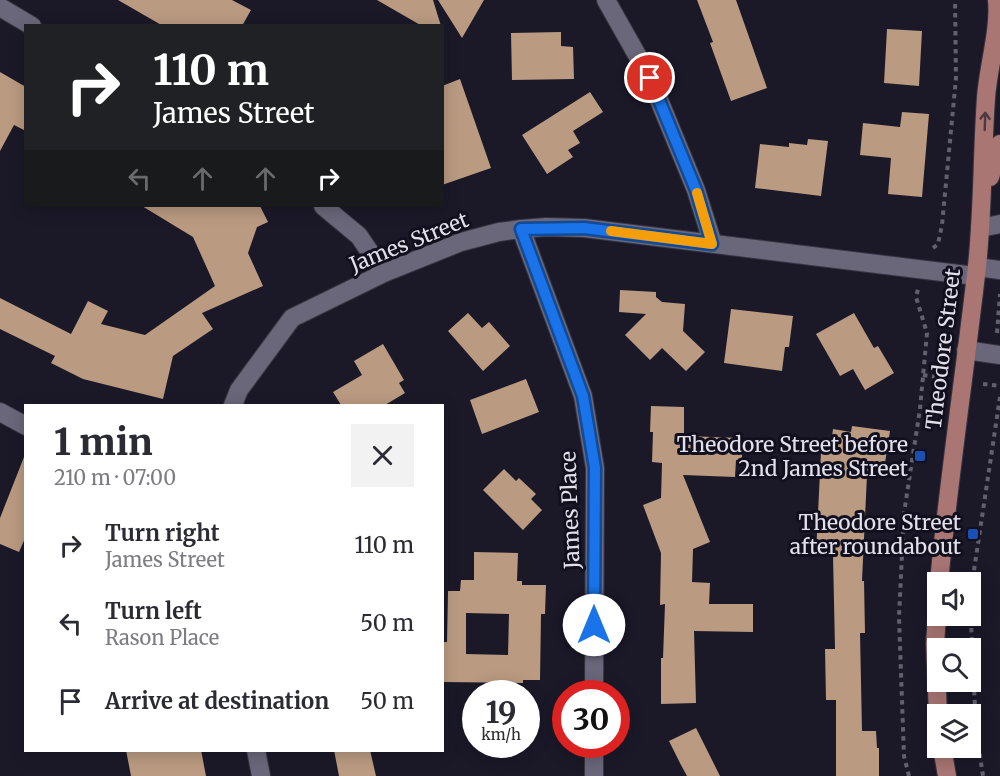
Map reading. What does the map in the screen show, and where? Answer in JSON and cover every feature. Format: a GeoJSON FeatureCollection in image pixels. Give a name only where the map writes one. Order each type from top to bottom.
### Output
{"type":"FeatureCollection","features":[{"type":"Feature","properties":{"kind":"main road","name":"Theodore Street"},"geometry":{"type":"LineString","coordinates":[[940,572],[976,272],[983,200],[986,98],[1000,17],[997,0]]}},
{"type":"Feature","properties":{"kind":"main road","name":"Theodore Street"},"geometry":{"type":"LineString","coordinates":[[983,200],[1000,144]]}},
{"type":"Feature","properties":{"kind":"main road"},"geometry":{"type":"LineString","coordinates":[[936,626],[938,704]]}},
{"type":"Feature","properties":{"kind":"main road"},"geometry":{"type":"LineString","coordinates":[[944,758],[946,776]]}},
{"type":"Feature","properties":{"kind":"street"},"geometry":{"type":"LineString","coordinates":[[606,0],[650,78],[696,190],[712,244]]}},
{"type":"Feature","properties":{"kind":"street"},"geometry":{"type":"LineString","coordinates":[[0,7],[29,24]]}},
{"type":"Feature","properties":{"kind":"street"},"geometry":{"type":"LineString","coordinates":[[324,207],[359,236],[384,273]]}},
{"type":"Feature","properties":{"kind":"street"},"geometry":{"type":"LineString","coordinates":[[980,228],[1000,224]]}},
{"type":"Feature","properties":{"kind":"street","name":"James Street"},"geometry":{"type":"LineString","coordinates":[[233,404],[239,390],[292,318],[384,273],[461,242],[499,232],[521,229],[584,228],[976,272],[1000,270]]}},
{"type":"Feature","properties":{"kind":"street","name":"James Place"},"geometry":{"type":"LineString","coordinates":[[521,229],[583,396],[595,468],[594,680]]}},
{"type":"Feature","properties":{"kind":"street"},"geometry":{"type":"LineString","coordinates":[[966,350],[1000,355]]}},
{"type":"Feature","properties":{"kind":"street"},"geometry":{"type":"LineString","coordinates":[[0,412],[24,425]]}},
{"type":"Feature","properties":{"kind":"street"},"geometry":{"type":"LineString","coordinates":[[256,752],[261,776]]}},
{"type":"Feature","properties":{"kind":"street"},"geometry":{"type":"LineString","coordinates":[[594,758],[594,776]]}},
{"type":"Feature","properties":{"kind":"path"},"geometry":{"type":"LineString","coordinates":[[931,249],[938,244],[942,225],[956,78],[955,0]]}},
{"type":"Feature","properties":{"kind":"path"},"geometry":{"type":"LineString","coordinates":[[909,776],[904,756],[899,617],[904,513],[920,410],[927,333],[916,297],[919,285]]}},
{"type":"Feature","properties":{"kind":"path"},"geometry":{"type":"LineString","coordinates":[[974,572],[1000,397]]}},
{"type":"Feature","properties":{"kind":"path"},"geometry":{"type":"LineString","coordinates":[[971,626],[976,730],[983,776]]}},
{"type":"Feature","properties":{"kind":"building"},"geometry":{"type":"Polygon","coordinates":[[[118,0],[232,0],[251,10],[243,24],[160,24],[118,0]]]}},
{"type":"Feature","properties":{"kind":"building"},"geometry":{"type":"Polygon","coordinates":[[[377,0],[433,0],[440,24],[419,24],[377,0]]]}},
{"type":"Feature","properties":{"kind":"building"},"geometry":{"type":"Polygon","coordinates":[[[438,0],[484,0],[462,38],[438,0]]]}},
{"type":"Feature","properties":{"kind":"building"},"geometry":{"type":"Polygon","coordinates":[[[697,0],[736,0],[767,88],[731,101],[697,0]]]}},
{"type":"Feature","properties":{"kind":"building"},"geometry":{"type":"Polygon","coordinates":[[[887,29],[922,31],[919,86],[884,83],[887,29]]]}},
{"type":"Feature","properties":{"kind":"building"},"geometry":{"type":"Polygon","coordinates":[[[561,32],[561,46],[573,47],[574,79],[512,80],[511,33],[561,32]]]}},
{"type":"Feature","properties":{"kind":"building"},"geometry":{"type":"Polygon","coordinates":[[[0,72],[24,86],[24,130],[14,125],[0,151],[0,72]]]}},
{"type":"Feature","properties":{"kind":"building"},"geometry":{"type":"Polygon","coordinates":[[[460,79],[491,168],[444,184],[444,85],[460,79]]]}},
{"type":"Feature","properties":{"kind":"building"},"geometry":{"type":"Polygon","coordinates":[[[590,92],[603,112],[573,131],[580,143],[568,150],[573,157],[547,174],[522,135],[590,92]]]}},
{"type":"Feature","properties":{"kind":"building"},"geometry":{"type":"Polygon","coordinates":[[[902,112],[929,114],[922,197],[888,194],[891,158],[860,155],[863,123],[900,127],[902,112]]]}},
{"type":"Feature","properties":{"kind":"building"},"geometry":{"type":"Polygon","coordinates":[[[808,139],[828,141],[821,196],[755,188],[760,144],[789,147],[789,143],[807,145],[808,139]]]}},
{"type":"Feature","properties":{"kind":"building"},"geometry":{"type":"Polygon","coordinates":[[[144,207],[260,207],[268,222],[257,227],[248,253],[263,286],[202,313],[213,329],[173,356],[163,399],[83,379],[51,363],[55,356],[0,329],[0,298],[71,334],[88,301],[108,311],[101,324],[145,335],[215,286],[193,237],[144,207]]]}},
{"type":"Feature","properties":{"kind":"building"},"geometry":{"type":"Polygon","coordinates":[[[620,290],[656,292],[656,297],[662,302],[685,304],[683,331],[705,352],[686,371],[662,348],[650,360],[625,335],[646,314],[619,312],[620,290]]]}},
{"type":"Feature","properties":{"kind":"building"},"geometry":{"type":"Polygon","coordinates":[[[731,309],[793,316],[789,347],[785,347],[782,371],[724,363],[731,309]]]}},
{"type":"Feature","properties":{"kind":"building"},"geometry":{"type":"Polygon","coordinates":[[[468,313],[482,328],[489,322],[510,346],[483,371],[448,331],[468,313]]]}},
{"type":"Feature","properties":{"kind":"building"},"geometry":{"type":"Polygon","coordinates":[[[854,313],[874,348],[878,346],[894,373],[865,390],[853,369],[840,376],[816,334],[854,313]]]}},
{"type":"Feature","properties":{"kind":"building"},"geometry":{"type":"Polygon","coordinates":[[[383,344],[404,380],[399,383],[405,393],[387,404],[340,404],[333,392],[362,375],[354,361],[383,344]]]}},
{"type":"Feature","properties":{"kind":"building"},"geometry":{"type":"Polygon","coordinates":[[[526,379],[539,412],[482,434],[470,400],[526,379]]]}},
{"type":"Feature","properties":{"kind":"building"},"geometry":{"type":"Polygon","coordinates":[[[651,406],[684,407],[684,436],[742,438],[742,460],[736,460],[735,477],[683,475],[710,542],[693,549],[692,582],[710,583],[709,604],[753,604],[753,632],[694,631],[696,703],[661,704],[661,658],[663,658],[665,604],[660,605],[661,553],[643,505],[661,498],[662,463],[652,462],[651,406]]]}},
{"type":"Feature","properties":{"kind":"building"},"geometry":{"type":"Polygon","coordinates":[[[852,426],[890,431],[885,463],[873,462],[871,476],[867,475],[862,581],[864,581],[865,633],[860,633],[862,731],[876,731],[877,748],[879,748],[879,776],[836,776],[836,700],[826,700],[825,649],[835,649],[833,555],[816,554],[821,452],[830,453],[833,429],[851,432],[852,426]]]}},
{"type":"Feature","properties":{"kind":"building"},"geometry":{"type":"Polygon","coordinates":[[[24,457],[24,541],[19,552],[0,544],[0,518],[24,457]]]}},
{"type":"Feature","properties":{"kind":"building"},"geometry":{"type":"Polygon","coordinates":[[[504,469],[516,481],[519,478],[536,494],[531,499],[542,510],[523,530],[483,490],[504,469]]]}},
{"type":"Feature","properties":{"kind":"building"},"geometry":{"type":"Polygon","coordinates":[[[474,552],[518,553],[517,581],[522,581],[522,585],[546,585],[545,614],[541,614],[540,680],[444,682],[448,591],[460,591],[461,580],[474,580],[474,552]],[[466,613],[466,654],[508,655],[509,614],[466,613]]]}},
{"type":"Feature","properties":{"kind":"building"},"geometry":{"type":"Polygon","coordinates":[[[696,728],[720,776],[687,776],[669,741],[696,728]]]}},
{"type":"Feature","properties":{"kind":"building"},"geometry":{"type":"Polygon","coordinates":[[[126,752],[201,752],[206,776],[131,776],[126,752]]]}},
{"type":"Feature","properties":{"kind":"building"},"geometry":{"type":"Polygon","coordinates":[[[334,752],[370,752],[376,776],[339,776],[334,752]]]}},
{"type":"Feature","properties":{"kind":"slow traffic"},"geometry":{"type":"LineString","coordinates":[[611,231],[712,244],[697,193]]}},
{"type":"Feature","properties":{"kind":"place","name":"Theodore Street before 2nd James Street"},"geometry":{"type":"Point","coordinates":[920,456]}},
{"type":"Feature","properties":{"kind":"place","name":"Theodore Street after roundabout"},"geometry":{"type":"Point","coordinates":[973,534]}},
{"type":"Feature","properties":{"kind":"route"},"geometry":{"type":"LineString","coordinates":[[594,625],[595,468],[583,396],[521,229],[584,228],[712,244],[696,190],[650,78]]}}]}
